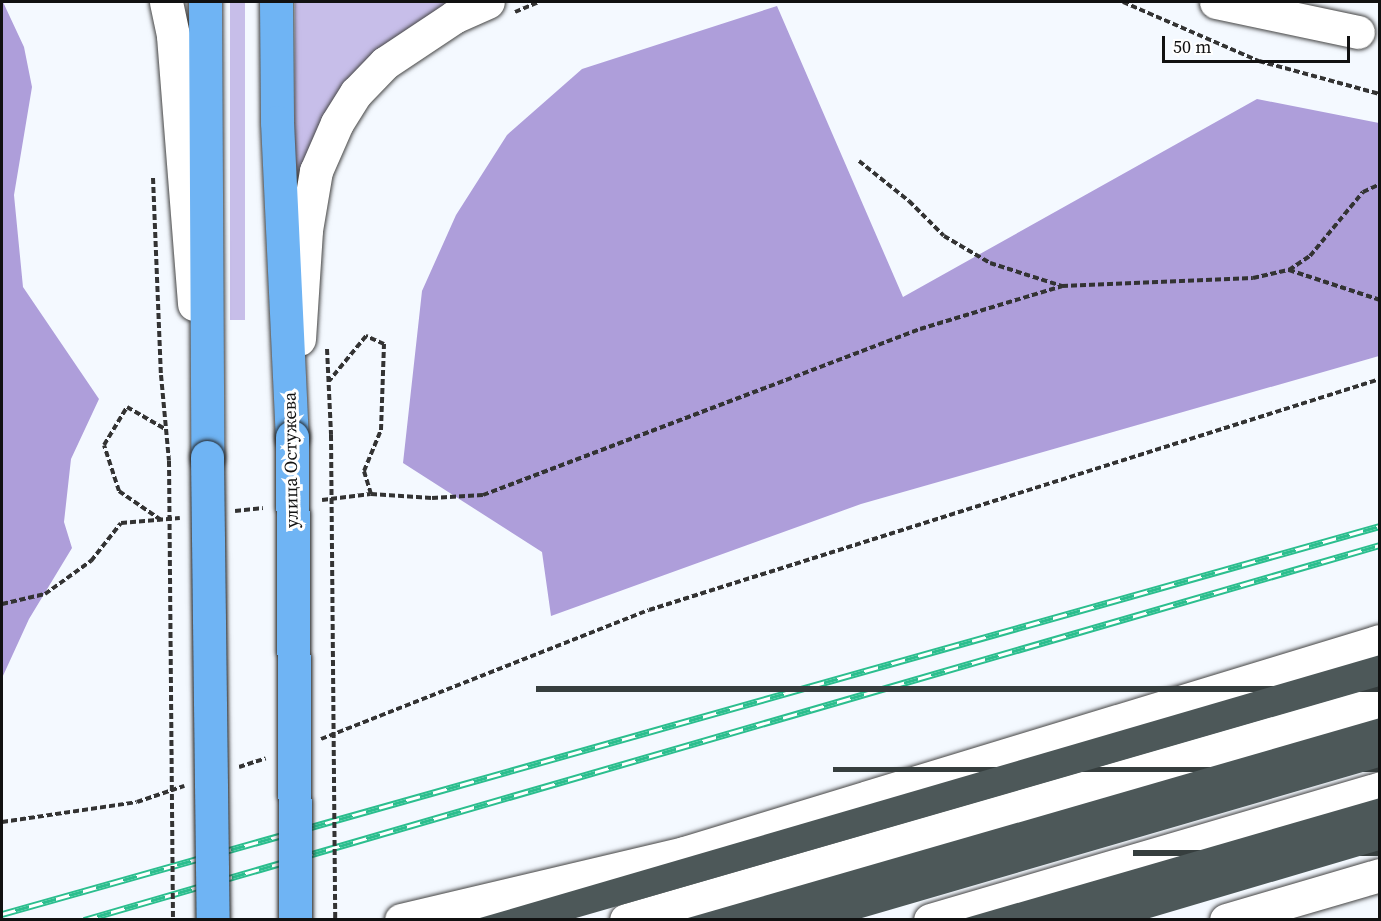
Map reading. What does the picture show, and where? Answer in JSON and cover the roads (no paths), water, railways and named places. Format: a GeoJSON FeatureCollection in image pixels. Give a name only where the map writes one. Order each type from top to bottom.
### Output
{"type":"FeatureCollection","features":[{"type":"Feature","properties":{"kind":"main road"},"geometry":{"type":"LineString","coordinates":[[205,2],[207,456],[213,920]]}},
{"type":"Feature","properties":{"kind":"main road","name":"улица Остужева"},"geometry":{"type":"LineString","coordinates":[[276,2],[277,122],[292,437],[295,920]]}},
{"type":"Feature","properties":{"kind":"street"},"geometry":{"type":"LineString","coordinates":[[166,2],[173,36],[176,116],[207,456]]}},
{"type":"Feature","properties":{"kind":"street"},"geometry":{"type":"LineString","coordinates":[[1216,2],[1369,34]]}},
{"type":"Feature","properties":{"kind":"street"},"geometry":{"type":"LineString","coordinates":[[1278,2],[1369,34]]}},
{"type":"Feature","properties":{"kind":"street"},"geometry":{"type":"LineString","coordinates":[[1303,2],[1369,34]]}},
{"type":"Feature","properties":{"kind":"street"},"geometry":{"type":"LineString","coordinates":[[292,437],[306,230],[316,171],[326,143],[356,93],[385,63],[454,17],[499,8]]}},
{"type":"Feature","properties":{"kind":"street"},"geometry":{"type":"LineString","coordinates":[[400,920],[684,854],[1380,641]]}},
{"type":"Feature","properties":{"kind":"street"},"geometry":{"type":"LineString","coordinates":[[626,920],[1380,702]]}},
{"type":"Feature","properties":{"kind":"street"},"geometry":{"type":"LineString","coordinates":[[930,920],[1380,789]]}},
{"type":"Feature","properties":{"kind":"street"},"geometry":{"type":"LineString","coordinates":[[1227,920],[1380,875]]}},
{"type":"Feature","properties":{"kind":"railway"},"geometry":{"type":"LineString","coordinates":[[2,914],[1380,526]]}},
{"type":"Feature","properties":{"kind":"railway"},"geometry":{"type":"LineString","coordinates":[[84,920],[1380,545]]}}]}
